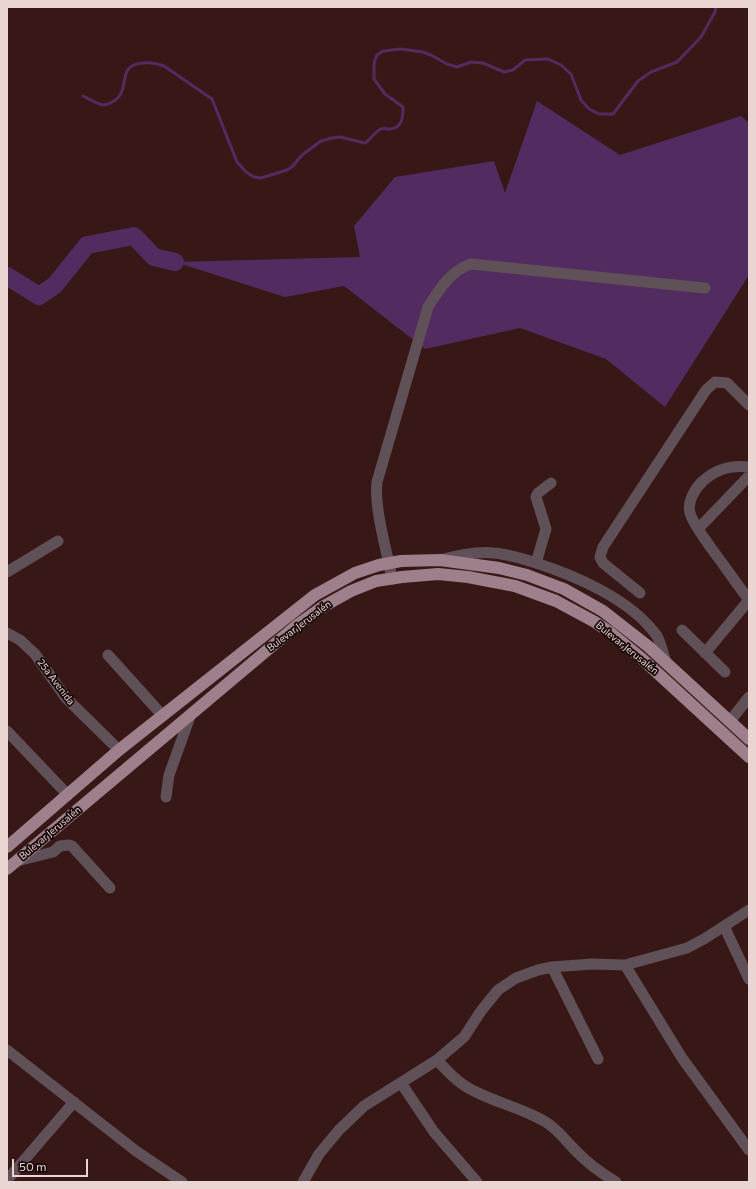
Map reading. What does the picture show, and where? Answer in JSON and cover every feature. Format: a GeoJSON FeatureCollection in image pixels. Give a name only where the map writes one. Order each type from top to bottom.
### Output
{"type":"FeatureCollection","features":[{"type":"Feature","properties":{"kind":"main road","name":"Bulevar Jerusalén"},"geometry":{"type":"LineString","coordinates":[[7,847],[119,750],[315,595],[355,573],[401,561],[440,560],[473,564],[522,573],[564,589],[603,611],[618,622],[666,662],[749,739]]}},
{"type":"Feature","properties":{"kind":"main road","name":"Bulevar Jerusalén"},"geometry":{"type":"LineString","coordinates":[[12,865],[296,626],[324,606],[350,591],[376,581],[438,574],[468,577],[492,581],[536,593],[575,610],[611,633],[640,657],[749,757]]}},
{"type":"Feature","properties":{"kind":"street"},"geometry":{"type":"LineString","coordinates":[[392,579],[376,492],[377,482],[428,307],[442,286],[459,269],[471,264],[705,288]]}},
{"type":"Feature","properties":{"kind":"street"},"geometry":{"type":"LineString","coordinates":[[640,593],[603,563],[600,557],[603,547],[706,390],[715,382],[727,383],[749,405]]}},
{"type":"Feature","properties":{"kind":"street"},"geometry":{"type":"LineString","coordinates":[[705,652],[749,600],[698,529],[690,512],[692,496],[699,484],[710,475],[723,469],[741,466],[749,467]]}},
{"type":"Feature","properties":{"kind":"street"},"geometry":{"type":"LineString","coordinates":[[698,529],[749,476]]}},
{"type":"Feature","properties":{"kind":"street"},"geometry":{"type":"LineString","coordinates":[[536,563],[546,530],[536,497],[538,493],[551,483]]}},
{"type":"Feature","properties":{"kind":"street"},"geometry":{"type":"LineString","coordinates":[[7,572],[58,541]]}},
{"type":"Feature","properties":{"kind":"street"},"geometry":{"type":"LineString","coordinates":[[440,560],[464,553],[494,553],[516,557],[574,576],[629,608],[657,637],[666,662]]}},
{"type":"Feature","properties":{"kind":"street"},"geometry":{"type":"LineString","coordinates":[[682,630],[725,672]]}},
{"type":"Feature","properties":{"kind":"street","name":"25a Avenida"},"geometry":{"type":"LineString","coordinates":[[7,633],[20,640],[35,654],[66,698],[119,750]]}},
{"type":"Feature","properties":{"kind":"street"},"geometry":{"type":"LineString","coordinates":[[108,655],[162,716]]}},
{"type":"Feature","properties":{"kind":"street"},"geometry":{"type":"LineString","coordinates":[[730,721],[749,697]]}},
{"type":"Feature","properties":{"kind":"street"},"geometry":{"type":"LineString","coordinates":[[166,797],[169,775],[191,714]]}},
{"type":"Feature","properties":{"kind":"street"},"geometry":{"type":"LineString","coordinates":[[7,731],[68,795]]}},
{"type":"Feature","properties":{"kind":"street"},"geometry":{"type":"LineString","coordinates":[[12,865],[53,852],[60,846],[69,845],[72,846],[110,888]]}},
{"type":"Feature","properties":{"kind":"street"},"geometry":{"type":"LineString","coordinates":[[303,1182],[319,1154],[339,1130],[364,1106],[436,1060],[464,1037],[480,1011],[498,990],[516,978],[538,970],[552,967],[592,964],[625,965],[687,948],[704,940],[749,910]]}},
{"type":"Feature","properties":{"kind":"street"},"geometry":{"type":"LineString","coordinates":[[724,926],[749,979]]}},
{"type":"Feature","properties":{"kind":"street"},"geometry":{"type":"LineString","coordinates":[[625,965],[682,1058],[749,1150]]}},
{"type":"Feature","properties":{"kind":"street"},"geometry":{"type":"LineString","coordinates":[[552,967],[598,1059]]}},
{"type":"Feature","properties":{"kind":"street"},"geometry":{"type":"LineString","coordinates":[[7,1050],[136,1151],[182,1182]]}},
{"type":"Feature","properties":{"kind":"street"},"geometry":{"type":"LineString","coordinates":[[436,1060],[451,1076],[473,1091],[545,1121],[561,1134],[575,1150],[599,1172],[616,1182]]}},
{"type":"Feature","properties":{"kind":"street"},"geometry":{"type":"LineString","coordinates":[[400,1083],[434,1132],[477,1182]]}},
{"type":"Feature","properties":{"kind":"street"},"geometry":{"type":"LineString","coordinates":[[7,1180],[74,1102]]}},
{"type":"Feature","properties":{"kind":"shaded area"},"geometry":{"type":"Polygon","coordinates":[[[537,101],[620,155],[741,116],[749,123],[749,275],[665,407],[606,359],[520,328],[425,349],[344,286],[285,297],[175,262],[360,257],[354,226],[395,177],[494,161],[505,193],[537,101]]]}},
{"type":"Feature","properties":{"kind":"waterway"},"geometry":{"type":"LineString","coordinates":[[83,96],[96,103],[103,105],[108,104],[118,98],[122,92],[126,74],[134,65],[156,63],[164,66],[212,99],[237,162],[246,172],[254,177],[261,178],[292,167],[302,155],[321,141],[340,137],[365,143],[380,129],[390,129],[400,124],[403,114],[403,107],[385,94],[374,79],[374,63],[377,55],[383,51],[401,49],[423,52],[447,64],[457,67],[471,62],[483,63],[504,72],[513,70],[525,60],[548,59],[561,65],[571,74],[581,100],[589,109],[599,114],[613,114],[638,81],[651,72],[677,62],[701,37],[715,12],[716,7]]}},
{"type":"Feature","properties":{"kind":"waterway"},"geometry":{"type":"LineString","coordinates":[[7,276],[39,296],[55,285],[87,245],[134,236],[154,257],[175,262]]}}]}
